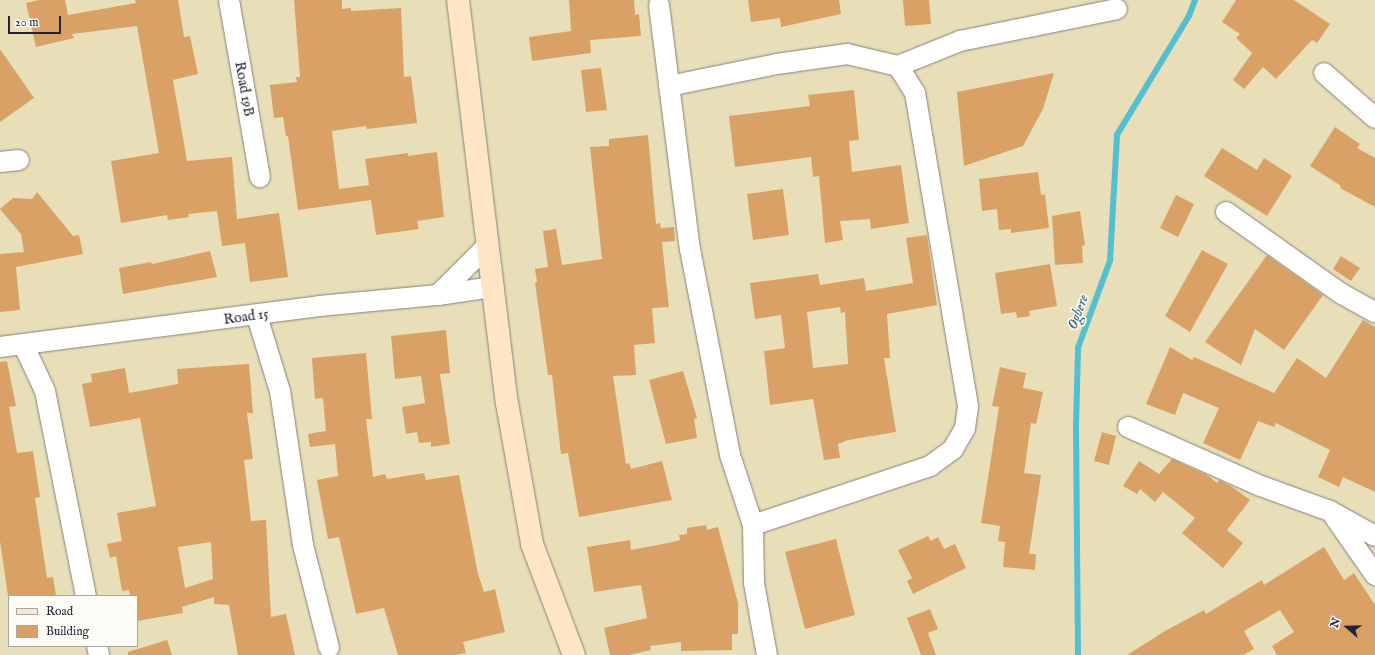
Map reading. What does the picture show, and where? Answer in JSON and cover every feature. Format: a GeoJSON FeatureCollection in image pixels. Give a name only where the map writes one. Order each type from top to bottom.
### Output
{"type":"FeatureCollection","features":[{"type":"Feature","properties":{"kind":"street","name":"Road 19B"},"geometry":{"type":"LineString","coordinates":[[228,0],[260,177]]}},
{"type":"Feature","properties":{"kind":"street"},"geometry":{"type":"LineString","coordinates":[[458,0],[507,403],[532,544],[574,655]]}},
{"type":"Feature","properties":{"kind":"street"},"geometry":{"type":"LineString","coordinates":[[659,5],[695,272],[730,455],[753,525],[754,583],[767,655]]}},
{"type":"Feature","properties":{"kind":"street"},"geometry":{"type":"LineString","coordinates":[[669,86],[777,64],[847,54],[898,66],[960,41],[1117,9]]}},
{"type":"Feature","properties":{"kind":"street"},"geometry":{"type":"LineString","coordinates":[[753,525],[930,466],[953,449],[965,428],[968,406],[915,93],[898,66]]}},
{"type":"Feature","properties":{"kind":"street"},"geometry":{"type":"LineString","coordinates":[[1324,72],[1375,118]]}},
{"type":"Feature","properties":{"kind":"street"},"geometry":{"type":"LineString","coordinates":[[1226,212],[1342,294],[1375,312]]}},
{"type":"Feature","properties":{"kind":"street"},"geometry":{"type":"LineString","coordinates":[[438,296],[487,246]]}},
{"type":"Feature","properties":{"kind":"street","name":"Road 15"},"geometry":{"type":"LineString","coordinates":[[0,347],[257,316],[320,306],[438,296],[493,287]]}},
{"type":"Feature","properties":{"kind":"street"},"geometry":{"type":"LineString","coordinates":[[257,316],[280,391],[303,545],[329,648]]}},
{"type":"Feature","properties":{"kind":"street"},"geometry":{"type":"LineString","coordinates":[[23,344],[45,391],[86,595]]}},
{"type":"Feature","properties":{"kind":"street"},"geometry":{"type":"LineString","coordinates":[[1128,427],[1258,485],[1330,511],[1375,536]]}},
{"type":"Feature","properties":{"kind":"street"},"geometry":{"type":"LineString","coordinates":[[1330,511],[1375,575]]}},
{"type":"Feature","properties":{"kind":"building"},"geometry":{"type":"Polygon","coordinates":[[[39,0],[65,0],[68,15],[136,3],[135,0],[178,0],[184,37],[190,36],[198,74],[173,80],[187,161],[232,157],[237,219],[279,213],[288,277],[250,282],[245,243],[222,246],[217,211],[188,214],[189,217],[168,220],[167,215],[121,223],[111,161],[159,153],[137,26],[72,34],[74,38],[36,47],[26,3],[39,0]]]}},
{"type":"Feature","properties":{"kind":"building"},"geometry":{"type":"Polygon","coordinates":[[[294,0],[342,0],[342,9],[351,8],[351,11],[401,8],[404,77],[411,76],[417,123],[367,129],[366,126],[332,131],[339,189],[369,185],[365,159],[408,153],[408,156],[437,152],[444,217],[417,221],[419,229],[376,235],[371,200],[298,210],[288,136],[286,136],[283,117],[274,118],[270,85],[297,82],[296,77],[300,77],[294,0]]]}},
{"type":"Feature","properties":{"kind":"building"},"geometry":{"type":"Polygon","coordinates":[[[569,0],[634,0],[635,15],[639,14],[641,36],[590,40],[591,53],[532,61],[529,37],[571,31],[569,0]]]}},
{"type":"Feature","properties":{"kind":"building"},"geometry":{"type":"Polygon","coordinates":[[[748,0],[839,0],[841,14],[781,27],[780,18],[751,22],[748,0]]]}},
{"type":"Feature","properties":{"kind":"building"},"geometry":{"type":"Polygon","coordinates":[[[903,0],[929,0],[931,24],[905,26],[903,0]]]}},
{"type":"Feature","properties":{"kind":"building"},"geometry":{"type":"Polygon","coordinates":[[[1236,0],[1294,0],[1330,24],[1317,43],[1312,40],[1276,79],[1263,67],[1244,89],[1233,80],[1252,53],[1236,38],[1240,34],[1222,22],[1236,0]]]}},
{"type":"Feature","properties":{"kind":"building"},"geometry":{"type":"Polygon","coordinates":[[[0,49],[34,98],[0,122],[0,49]]]}},
{"type":"Feature","properties":{"kind":"building"},"geometry":{"type":"Polygon","coordinates":[[[601,68],[607,110],[586,112],[581,70],[601,68]]]}},
{"type":"Feature","properties":{"kind":"building"},"geometry":{"type":"Polygon","coordinates":[[[1054,73],[1043,109],[1023,146],[964,166],[957,92],[1054,73]]]}},
{"type":"Feature","properties":{"kind":"building"},"geometry":{"type":"Polygon","coordinates":[[[854,90],[859,140],[849,141],[852,172],[901,165],[909,223],[871,229],[870,219],[840,221],[843,240],[825,243],[819,176],[813,177],[811,157],[735,167],[729,116],[810,106],[808,95],[854,90]]]}},
{"type":"Feature","properties":{"kind":"building"},"geometry":{"type":"Polygon","coordinates":[[[1335,127],[1360,144],[1357,148],[1375,158],[1375,207],[1340,188],[1341,186],[1310,166],[1335,127]]]}},
{"type":"Feature","properties":{"kind":"building"},"geometry":{"type":"Polygon","coordinates":[[[648,135],[656,224],[660,223],[661,228],[674,227],[675,241],[662,242],[669,307],[652,308],[655,343],[634,345],[636,375],[613,376],[626,464],[629,463],[631,469],[662,461],[672,500],[579,517],[568,453],[561,454],[552,375],[548,375],[535,283],[537,282],[535,269],[548,267],[543,231],[556,229],[562,265],[602,259],[590,147],[609,146],[609,139],[648,135]]]}},
{"type":"Feature","properties":{"kind":"building"},"geometry":{"type":"Polygon","coordinates":[[[1222,148],[1257,170],[1264,158],[1292,176],[1267,216],[1204,176],[1222,148]]]}},
{"type":"Feature","properties":{"kind":"building"},"geometry":{"type":"Polygon","coordinates":[[[1038,172],[1041,195],[1045,194],[1049,228],[1011,233],[1011,229],[999,230],[997,209],[982,211],[979,179],[1038,172]]]}},
{"type":"Feature","properties":{"kind":"building"},"geometry":{"type":"Polygon","coordinates":[[[783,189],[789,235],[753,240],[747,194],[783,189]]]}},
{"type":"Feature","properties":{"kind":"building"},"geometry":{"type":"Polygon","coordinates":[[[37,192],[73,236],[79,235],[83,254],[16,267],[20,310],[0,312],[0,254],[24,252],[21,234],[0,209],[13,198],[32,199],[37,192]]]}},
{"type":"Feature","properties":{"kind":"building"},"geometry":{"type":"Polygon","coordinates":[[[1176,195],[1194,204],[1178,237],[1160,228],[1176,195]]]}},
{"type":"Feature","properties":{"kind":"building"},"geometry":{"type":"Polygon","coordinates":[[[1080,211],[1085,245],[1082,246],[1083,263],[1055,265],[1052,216],[1080,211]]]}},
{"type":"Feature","properties":{"kind":"building"},"geometry":{"type":"Polygon","coordinates":[[[927,235],[937,305],[887,314],[890,358],[884,358],[896,432],[848,440],[838,444],[840,458],[824,460],[813,399],[770,405],[764,351],[785,348],[781,315],[755,319],[750,283],[818,274],[820,285],[864,278],[866,291],[913,283],[906,238],[927,235]],[[840,307],[807,312],[813,368],[848,364],[845,312],[841,313],[840,307]]]}},
{"type":"Feature","properties":{"kind":"building"},"geometry":{"type":"Polygon","coordinates":[[[1202,250],[1228,264],[1190,332],[1165,316],[1202,250]]]}},
{"type":"Feature","properties":{"kind":"building"},"geometry":{"type":"Polygon","coordinates":[[[210,251],[217,277],[123,294],[119,268],[151,262],[152,264],[210,251]]]}},
{"type":"Feature","properties":{"kind":"building"},"geometry":{"type":"Polygon","coordinates":[[[1267,255],[1323,295],[1284,350],[1255,329],[1241,365],[1205,342],[1267,255]]]}},
{"type":"Feature","properties":{"kind":"building"},"geometry":{"type":"Polygon","coordinates":[[[1341,256],[1360,268],[1351,281],[1333,269],[1341,256]]]}},
{"type":"Feature","properties":{"kind":"building"},"geometry":{"type":"Polygon","coordinates":[[[1050,264],[1057,306],[1029,311],[1030,316],[1017,318],[1016,312],[1001,314],[995,273],[1050,264]]]}},
{"type":"Feature","properties":{"kind":"building"},"geometry":{"type":"Polygon","coordinates":[[[1363,320],[1375,327],[1375,492],[1343,477],[1339,487],[1318,477],[1330,450],[1276,423],[1274,427],[1258,421],[1240,460],[1203,443],[1219,408],[1183,393],[1175,415],[1146,404],[1170,347],[1192,360],[1194,357],[1274,393],[1297,358],[1326,378],[1363,320]]]}},
{"type":"Feature","properties":{"kind":"building"},"geometry":{"type":"Polygon","coordinates":[[[446,330],[450,373],[440,374],[450,444],[431,447],[431,442],[419,443],[417,432],[406,434],[402,407],[425,403],[421,376],[395,379],[391,336],[446,330]]]}},
{"type":"Feature","properties":{"kind":"building"},"geometry":{"type":"Polygon","coordinates":[[[366,353],[372,419],[366,419],[373,477],[385,474],[387,479],[424,473],[426,480],[459,475],[478,574],[484,592],[495,589],[505,632],[463,642],[466,653],[455,655],[398,655],[384,608],[356,614],[339,537],[328,539],[317,480],[338,476],[335,444],[310,447],[308,434],[326,431],[323,398],[315,399],[312,358],[366,353]]]}},
{"type":"Feature","properties":{"kind":"building"},"geometry":{"type":"Polygon","coordinates":[[[7,361],[16,406],[9,407],[17,453],[33,451],[40,497],[35,498],[47,578],[53,577],[56,595],[8,596],[0,541],[0,362],[7,361]]]}},
{"type":"Feature","properties":{"kind":"building"},"geometry":{"type":"Polygon","coordinates":[[[249,364],[253,413],[247,413],[253,459],[244,460],[251,521],[266,520],[271,617],[286,614],[295,655],[238,655],[229,605],[214,604],[214,597],[182,607],[183,613],[138,621],[138,595],[130,595],[129,590],[122,591],[116,556],[110,558],[107,544],[122,541],[117,513],[156,506],[140,418],[90,427],[82,384],[92,382],[91,374],[125,368],[129,393],[178,384],[177,369],[249,364]],[[211,542],[178,547],[185,588],[213,579],[211,542]]]}},
{"type":"Feature","properties":{"kind":"building"},"geometry":{"type":"Polygon","coordinates":[[[1000,367],[1026,373],[1023,388],[1043,392],[1036,424],[1031,423],[1024,473],[1041,475],[1029,554],[1036,554],[1035,570],[1003,567],[1005,542],[998,541],[1000,526],[981,523],[999,407],[992,406],[1000,367]]]}},
{"type":"Feature","properties":{"kind":"building"},"geometry":{"type":"Polygon","coordinates":[[[683,371],[697,418],[694,419],[697,438],[666,444],[649,380],[683,371]]]}},
{"type":"Feature","properties":{"kind":"building"},"geometry":{"type":"Polygon","coordinates":[[[1102,432],[1116,436],[1109,465],[1094,461],[1102,432]]]}},
{"type":"Feature","properties":{"kind":"building"},"geometry":{"type":"Polygon","coordinates":[[[1172,459],[1207,475],[1217,483],[1219,480],[1231,486],[1250,500],[1227,530],[1243,543],[1223,568],[1182,533],[1195,518],[1163,492],[1155,502],[1140,489],[1137,494],[1123,486],[1139,461],[1159,474],[1172,459]]]}},
{"type":"Feature","properties":{"kind":"building"},"geometry":{"type":"Polygon","coordinates":[[[706,525],[707,530],[718,527],[738,603],[738,634],[732,634],[732,650],[681,651],[681,642],[650,646],[651,650],[629,655],[610,655],[604,628],[647,618],[641,585],[594,592],[587,547],[630,540],[631,550],[680,540],[679,535],[687,534],[687,528],[706,525]]]}},
{"type":"Feature","properties":{"kind":"building"},"geometry":{"type":"Polygon","coordinates":[[[928,536],[931,541],[938,537],[944,549],[955,544],[966,568],[913,594],[907,581],[912,578],[898,550],[928,536]]]}},
{"type":"Feature","properties":{"kind":"building"},"geometry":{"type":"Polygon","coordinates":[[[836,539],[855,615],[805,629],[785,552],[836,539]]]}},
{"type":"Feature","properties":{"kind":"building"},"geometry":{"type":"Polygon","coordinates":[[[1324,547],[1344,580],[1354,573],[1375,605],[1375,655],[1277,655],[1272,646],[1294,632],[1280,610],[1244,631],[1254,649],[1243,655],[1127,655],[1165,631],[1204,610],[1206,614],[1262,580],[1264,585],[1324,547]]]}},
{"type":"Feature","properties":{"kind":"building"},"geometry":{"type":"Polygon","coordinates":[[[930,609],[938,629],[928,633],[936,655],[921,655],[907,618],[930,609]]]}},
{"type":"Feature","properties":{"kind":"building"},"geometry":{"type":"Polygon","coordinates":[[[167,640],[172,655],[128,655],[128,652],[167,640]]]}},
{"type":"Feature","properties":{"kind":"waterway","name":"Ogbere"},"geometry":{"type":"LineString","coordinates":[[1078,655],[1076,427],[1078,348],[1110,261],[1117,135],[1189,16],[1195,0]]}}]}
